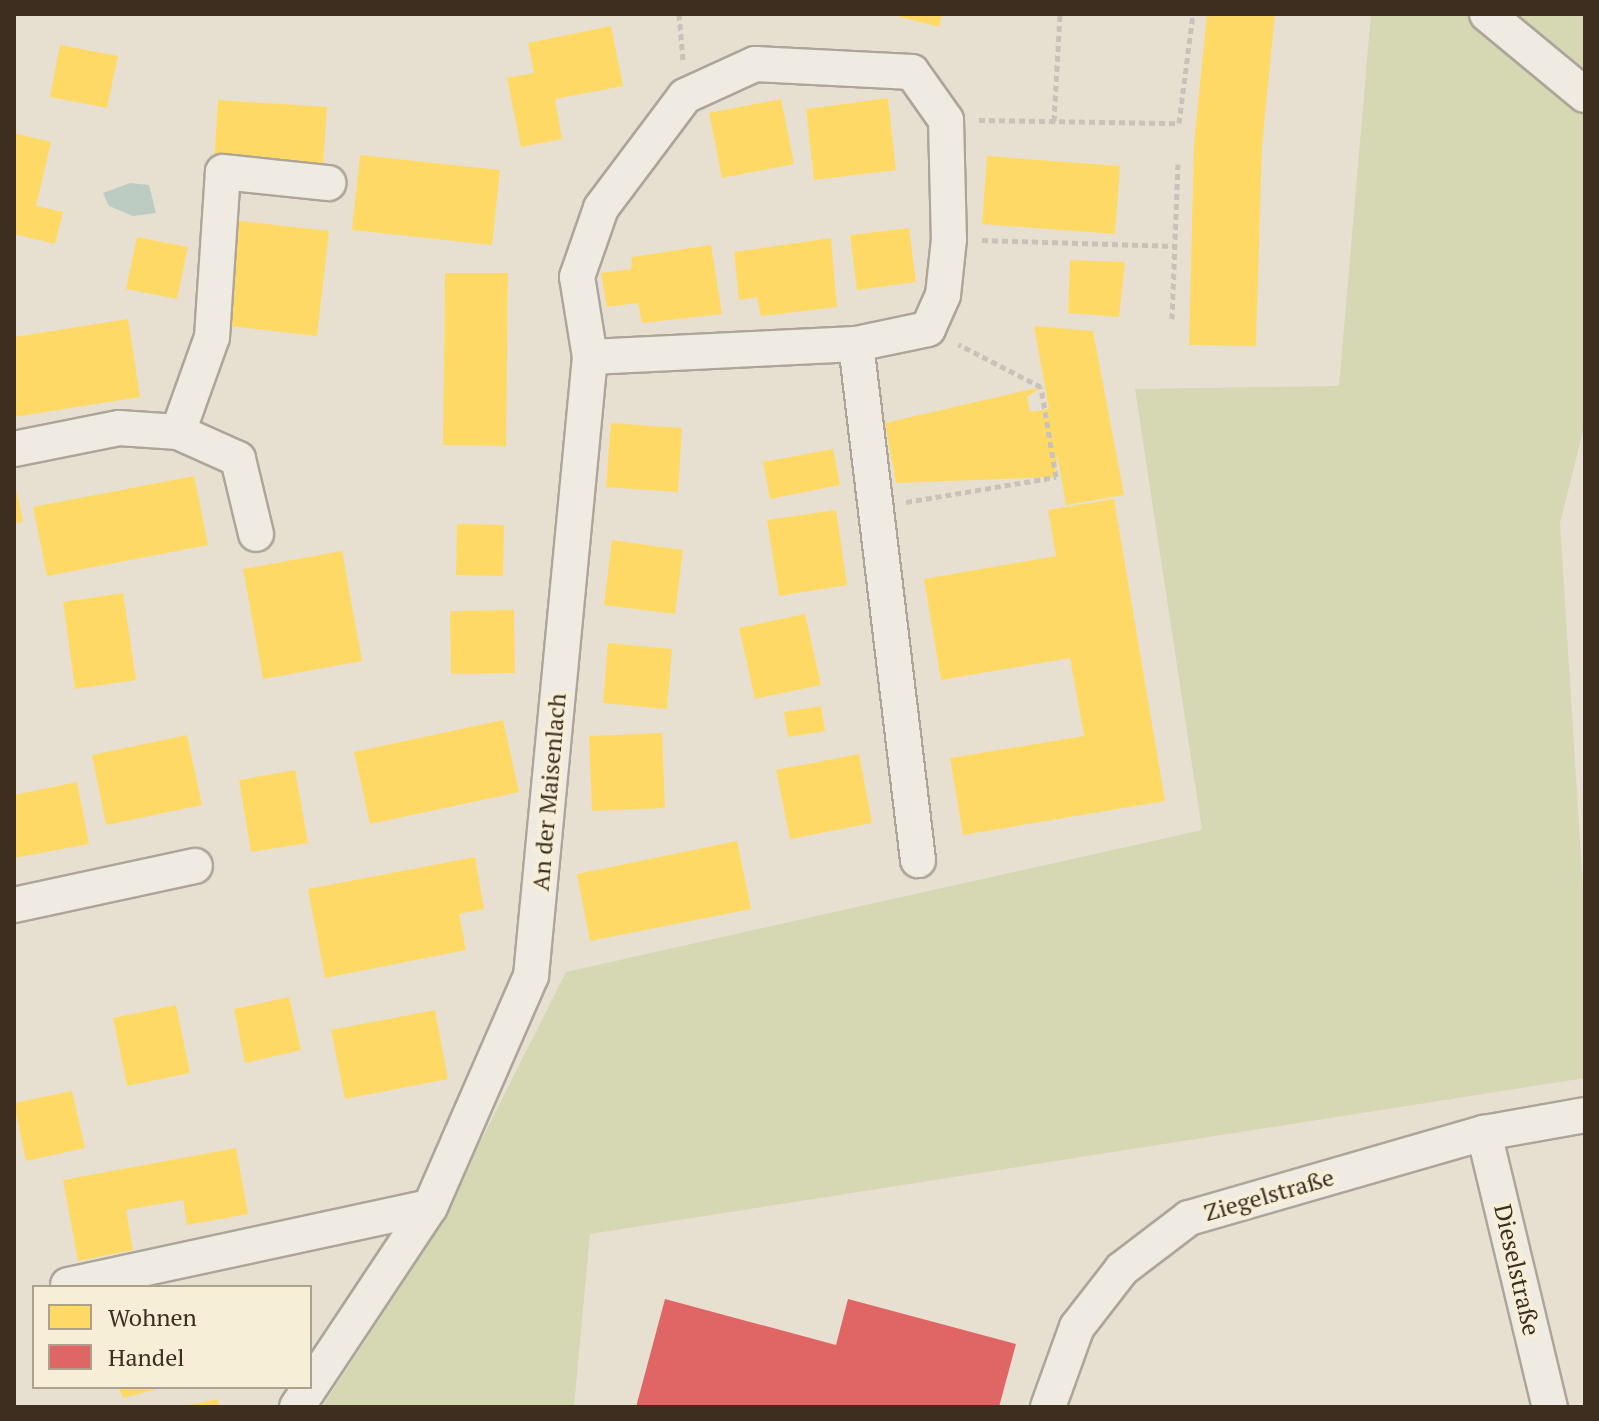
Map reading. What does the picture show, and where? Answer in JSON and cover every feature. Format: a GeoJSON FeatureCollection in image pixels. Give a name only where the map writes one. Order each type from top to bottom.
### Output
{"type":"FeatureCollection","features":[{"type":"Feature","properties":{"kind":"street"},"geometry":{"type":"LineString","coordinates":[[1487,14],[1585,95]]}},
{"type":"Feature","properties":{"kind":"street","name":"An der Maisenlach"},"geometry":{"type":"LineString","coordinates":[[312,1384],[430,1207],[531,976],[590,357],[577,277],[601,208],[685,96],[755,64],[912,72],[946,120]]}},
{"type":"Feature","properties":{"kind":"street"},"geometry":{"type":"LineString","coordinates":[[590,357],[856,344],[928,329],[943,295],[949,239],[946,120]]}},
{"type":"Feature","properties":{"kind":"street"},"geometry":{"type":"LineString","coordinates":[[178,432],[212,337],[223,172],[328,183]]}},
{"type":"Feature","properties":{"kind":"street"},"geometry":{"type":"LineString","coordinates":[[856,344],[918,860]]}},
{"type":"Feature","properties":{"kind":"street"},"geometry":{"type":"LineString","coordinates":[[14,449],[119,428],[178,432],[238,459],[256,534]]}},
{"type":"Feature","properties":{"kind":"street"},"geometry":{"type":"LineString","coordinates":[[14,905],[195,866]]}},
{"type":"Feature","properties":{"kind":"street","name":"Ziegelstraße"},"geometry":{"type":"LineString","coordinates":[[1048,1407],[1077,1327],[1122,1269],[1189,1218],[1484,1133],[1585,1115]]}},
{"type":"Feature","properties":{"kind":"street","name":"Dieselstraße"},"geometry":{"type":"LineString","coordinates":[[1484,1133],[1550,1407]]}},
{"type":"Feature","properties":{"kind":"street"},"geometry":{"type":"LineString","coordinates":[[68,1285],[430,1207]]}},
{"type":"Feature","properties":{"kind":"street","name":"An der Maisenlach"},"geometry":{"type":"LineString","coordinates":[[297,1407],[309,1389]]}},
{"type":"Feature","properties":{"kind":"path"},"geometry":{"type":"LineString","coordinates":[[679,14],[685,96]]}},
{"type":"Feature","properties":{"kind":"path"},"geometry":{"type":"LineString","coordinates":[[1054,121],[1060,14]]}},
{"type":"Feature","properties":{"kind":"path"},"geometry":{"type":"LineString","coordinates":[[946,120],[1179,123],[1193,14]]}},
{"type":"Feature","properties":{"kind":"path"},"geometry":{"type":"LineString","coordinates":[[1172,319],[1178,164]]}},
{"type":"Feature","properties":{"kind":"path"},"geometry":{"type":"LineString","coordinates":[[949,239],[1175,246]]}},
{"type":"Feature","properties":{"kind":"path"},"geometry":{"type":"LineString","coordinates":[[877,507],[1056,477],[1041,387],[928,329]]}},
{"type":"Feature","properties":{"kind":"green space"},"geometry":{"type":"Polygon","coordinates":[[[1371,14],[1585,14],[1585,423],[1560,523],[1585,921],[1585,1078],[590,1234],[574,1407],[322,1407],[429,1244],[566,972],[1202,830],[1135,389],[1339,386],[1371,14]]]}},
{"type":"Feature","properties":{"kind":"shaded area"},"geometry":{"type":"Polygon","coordinates":[[[130,183],[149,185],[156,213],[133,216],[109,206],[103,193],[130,183]]]}},
{"type":"Feature","properties":{"kind":"building: Wohnen"},"geometry":{"type":"Polygon","coordinates":[[[889,14],[942,14],[939,27],[889,14]]]}},
{"type":"Feature","properties":{"kind":"building: Wohnen"},"geometry":{"type":"Polygon","coordinates":[[[1207,14],[1275,14],[1262,146],[1256,346],[1189,345],[1194,144],[1207,14]]]}},
{"type":"Feature","properties":{"kind":"building: Wohnen"},"geometry":{"type":"Polygon","coordinates":[[[611,26],[623,86],[555,99],[562,139],[521,147],[507,78],[534,73],[528,43],[611,26]]]}},
{"type":"Feature","properties":{"kind":"building: Wohnen"},"geometry":{"type":"Polygon","coordinates":[[[60,45],[118,56],[107,108],[50,97],[60,45]]]}},
{"type":"Feature","properties":{"kind":"building: Wohnen"},"geometry":{"type":"Polygon","coordinates":[[[888,98],[896,170],[814,180],[806,109],[888,98]]]}},
{"type":"Feature","properties":{"kind":"building: Wohnen"},"geometry":{"type":"Polygon","coordinates":[[[781,99],[794,164],[722,178],[709,113],[781,99]]]}},
{"type":"Feature","properties":{"kind":"building: Wohnen"},"geometry":{"type":"Polygon","coordinates":[[[218,100],[327,107],[323,167],[214,160],[218,100]]]}},
{"type":"Feature","properties":{"kind":"building: Wohnen"},"geometry":{"type":"Polygon","coordinates":[[[14,133],[51,142],[36,206],[63,212],[55,244],[14,234],[14,133]]]}},
{"type":"Feature","properties":{"kind":"building: Wohnen"},"geometry":{"type":"Polygon","coordinates":[[[360,155],[500,170],[492,245],[352,230],[360,155]]]}},
{"type":"Feature","properties":{"kind":"building: Wohnen"},"geometry":{"type":"Polygon","coordinates":[[[987,156],[1120,166],[1115,234],[982,224],[987,156]]]}},
{"type":"Feature","properties":{"kind":"building: Wohnen"},"geometry":{"type":"Polygon","coordinates":[[[232,220],[329,231],[317,336],[220,325],[232,220]]]}},
{"type":"Feature","properties":{"kind":"building: Wohnen"},"geometry":{"type":"Polygon","coordinates":[[[909,228],[916,282],[857,290],[850,235],[909,228]]]}},
{"type":"Feature","properties":{"kind":"building: Wohnen"},"geometry":{"type":"Polygon","coordinates":[[[137,237],[188,247],[177,299],[126,289],[137,237]]]}},
{"type":"Feature","properties":{"kind":"building: Wohnen"},"geometry":{"type":"Polygon","coordinates":[[[831,238],[837,307],[761,316],[757,297],[739,300],[734,252],[831,238]]]}},
{"type":"Feature","properties":{"kind":"building: Wohnen"},"geometry":{"type":"Polygon","coordinates":[[[711,245],[722,314],[642,323],[638,303],[607,307],[601,273],[631,269],[632,257],[711,245]]]}},
{"type":"Feature","properties":{"kind":"building: Wohnen"},"geometry":{"type":"Polygon","coordinates":[[[1070,260],[1125,262],[1119,317],[1068,313],[1070,260]]]}},
{"type":"Feature","properties":{"kind":"building: Wohnen"},"geometry":{"type":"Polygon","coordinates":[[[445,273],[508,273],[506,446],[443,445],[445,273]]]}},
{"type":"Feature","properties":{"kind":"building: Wohnen"},"geometry":{"type":"Polygon","coordinates":[[[128,319],[140,397],[14,417],[14,337],[128,319]]]}},
{"type":"Feature","properties":{"kind":"building: Wohnen"},"geometry":{"type":"Polygon","coordinates":[[[1034,326],[1093,331],[1124,495],[1066,505],[1057,453],[1056,477],[896,483],[885,423],[1041,387],[1027,397],[1030,412],[1049,409],[1034,326]]]}},
{"type":"Feature","properties":{"kind":"building: Wohnen"},"geometry":{"type":"Polygon","coordinates":[[[611,423],[682,428],[678,492],[606,487],[611,423]]]}},
{"type":"Feature","properties":{"kind":"building: Wohnen"},"geometry":{"type":"Polygon","coordinates":[[[833,449],[840,485],[770,499],[763,462],[833,449]]]}},
{"type":"Feature","properties":{"kind":"building: Wohnen"},"geometry":{"type":"Polygon","coordinates":[[[194,476],[208,545],[47,576],[33,507],[194,476]]]}},
{"type":"Feature","properties":{"kind":"building: Wohnen"},"geometry":{"type":"Polygon","coordinates":[[[17,492],[23,522],[14,523],[14,493],[17,492]]]}},
{"type":"Feature","properties":{"kind":"building: Wohnen"},"geometry":{"type":"Polygon","coordinates":[[[1114,499],[1165,801],[963,835],[950,758],[1084,736],[1070,658],[941,680],[924,579],[1056,556],[1048,510],[1114,499]]]}},
{"type":"Feature","properties":{"kind":"building: Wohnen"},"geometry":{"type":"Polygon","coordinates":[[[836,510],[847,585],[779,596],[767,520],[836,510]]]}},
{"type":"Feature","properties":{"kind":"building: Wohnen"},"geometry":{"type":"Polygon","coordinates":[[[457,524],[504,525],[503,576],[456,575],[457,524]]]}},
{"type":"Feature","properties":{"kind":"building: Wohnen"},"geometry":{"type":"Polygon","coordinates":[[[612,540],[683,550],[675,614],[604,605],[612,540]]]}},
{"type":"Feature","properties":{"kind":"building: Wohnen"},"geometry":{"type":"Polygon","coordinates":[[[342,551],[362,661],[263,679],[243,569],[342,551]]]}},
{"type":"Feature","properties":{"kind":"building: Wohnen"},"geometry":{"type":"Polygon","coordinates":[[[123,593],[136,680],[75,689],[63,602],[123,593]]]}},
{"type":"Feature","properties":{"kind":"building: Wohnen"},"geometry":{"type":"Polygon","coordinates":[[[514,610],[515,673],[451,674],[450,611],[514,610]]]}},
{"type":"Feature","properties":{"kind":"building: Wohnen"},"geometry":{"type":"Polygon","coordinates":[[[805,614],[821,685],[755,699],[739,628],[805,614]]]}},
{"type":"Feature","properties":{"kind":"building: Wohnen"},"geometry":{"type":"Polygon","coordinates":[[[608,643],[672,649],[667,709],[603,703],[608,643]]]}},
{"type":"Feature","properties":{"kind":"building: Wohnen"},"geometry":{"type":"Polygon","coordinates":[[[821,706],[825,731],[788,737],[784,712],[821,706]]]}},
{"type":"Feature","properties":{"kind":"building: Wohnen"},"geometry":{"type":"Polygon","coordinates":[[[503,720],[519,792],[370,824],[354,752],[503,720]]]}},
{"type":"Feature","properties":{"kind":"building: Wohnen"},"geometry":{"type":"Polygon","coordinates":[[[662,733],[665,808],[592,811],[589,736],[662,733]]]}},
{"type":"Feature","properties":{"kind":"building: Wohnen"},"geometry":{"type":"Polygon","coordinates":[[[187,735],[202,805],[106,825],[92,755],[187,735]]]}},
{"type":"Feature","properties":{"kind":"building: Wohnen"},"geometry":{"type":"Polygon","coordinates":[[[859,754],[872,823],[790,839],[776,770],[859,754]]]}},
{"type":"Feature","properties":{"kind":"building: Wohnen"},"geometry":{"type":"Polygon","coordinates":[[[295,770],[308,843],[251,852],[239,780],[295,770]]]}},
{"type":"Feature","properties":{"kind":"building: Wohnen"},"geometry":{"type":"Polygon","coordinates":[[[77,782],[89,844],[14,858],[14,795],[77,782]]]}},
{"type":"Feature","properties":{"kind":"building: Wohnen"},"geometry":{"type":"Polygon","coordinates":[[[737,841],[751,909],[590,941],[577,874],[737,841]]]}},
{"type":"Feature","properties":{"kind":"building: Wohnen"},"geometry":{"type":"Polygon","coordinates":[[[475,857],[484,909],[459,914],[466,950],[325,978],[308,889],[475,857]]]}},
{"type":"Feature","properties":{"kind":"building: Wohnen"},"geometry":{"type":"Polygon","coordinates":[[[289,997],[301,1050],[245,1063],[234,1009],[289,997]]]}},
{"type":"Feature","properties":{"kind":"building: Wohnen"},"geometry":{"type":"Polygon","coordinates":[[[176,1005],[190,1073],[127,1086],[113,1018],[176,1005]]]}},
{"type":"Feature","properties":{"kind":"building: Wohnen"},"geometry":{"type":"Polygon","coordinates":[[[435,1010],[448,1079],[345,1099],[331,1030],[435,1010]]]}},
{"type":"Feature","properties":{"kind":"building: Wohnen"},"geometry":{"type":"Polygon","coordinates":[[[72,1091],[85,1148],[26,1161],[14,1103],[72,1091]]]}},
{"type":"Feature","properties":{"kind":"building: Wohnen"},"geometry":{"type":"Polygon","coordinates":[[[236,1148],[248,1214],[187,1225],[183,1200],[126,1210],[133,1250],[78,1261],[63,1180],[236,1148]]]}},
{"type":"Feature","properties":{"kind":"building: Wohnen"},"geometry":{"type":"Polygon","coordinates":[[[120,1389],[157,1389],[123,1398],[120,1389]]]}},
{"type":"Feature","properties":{"kind":"building: Wohnen"},"geometry":{"type":"Polygon","coordinates":[[[218,1399],[219,1407],[184,1407],[184,1406],[218,1399]]]}},
{"type":"Feature","properties":{"kind":"building: Handel"},"geometry":{"type":"Polygon","coordinates":[[[665,1299],[836,1345],[848,1299],[1016,1344],[999,1407],[636,1407],[665,1299]]]}}]}
